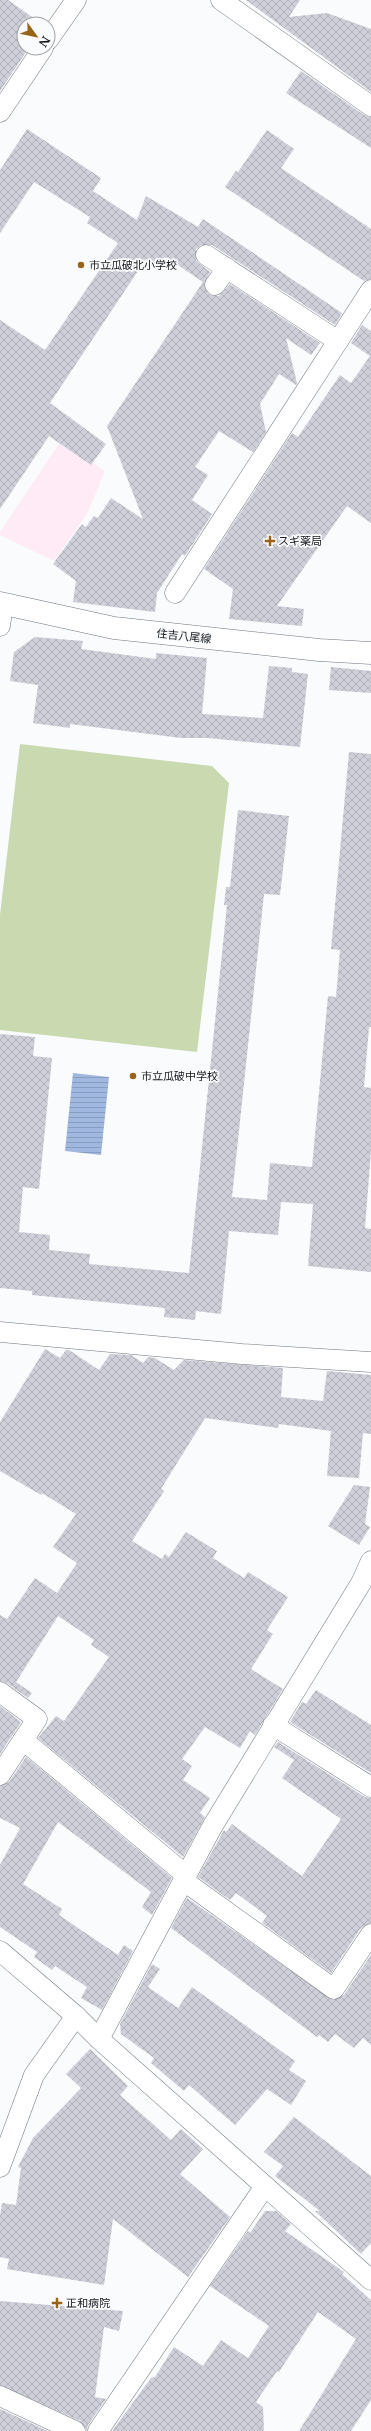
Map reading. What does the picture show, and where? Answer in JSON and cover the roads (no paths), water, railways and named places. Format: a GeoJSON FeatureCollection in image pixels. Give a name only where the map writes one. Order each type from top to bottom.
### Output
{"type":"FeatureCollection","features":[{"type":"Feature","properties":{"kind":"main road","name":"住吉八尾線"},"geometry":{"type":"LineString","coordinates":[[1,604],[114,628],[319,650],[371,653]]}},
{"type":"Feature","properties":{"kind":"street"},"geometry":{"type":"LineString","coordinates":[[56,29],[76,0]]}},
{"type":"Feature","properties":{"kind":"street"},"geometry":{"type":"LineString","coordinates":[[222,0],[371,106]]}},
{"type":"Feature","properties":{"kind":"street"},"geometry":{"type":"LineString","coordinates":[[0,112],[38,56]]}},
{"type":"Feature","properties":{"kind":"street"},"geometry":{"type":"LineString","coordinates":[[206,255],[338,341]]}},
{"type":"Feature","properties":{"kind":"street"},"geometry":{"type":"LineString","coordinates":[[215,285],[227,268]]}},
{"type":"Feature","properties":{"kind":"street"},"geometry":{"type":"LineString","coordinates":[[175,592],[371,290]]}},
{"type":"Feature","properties":{"kind":"street"},"geometry":{"type":"LineString","coordinates":[[0,626],[1,604]]}},
{"type":"Feature","properties":{"kind":"street"},"geometry":{"type":"LineString","coordinates":[[0,1332],[242,1354],[371,1362]]}},
{"type":"Feature","properties":{"kind":"street"},"geometry":{"type":"LineString","coordinates":[[99,2039],[212,1827],[361,1583],[371,1561]]}},
{"type":"Feature","properties":{"kind":"street"},"geometry":{"type":"LineString","coordinates":[[0,1692],[37,1718],[0,1775]]}},
{"type":"Feature","properties":{"kind":"street"},"geometry":{"type":"LineString","coordinates":[[273,1725],[371,1787]]}},
{"type":"Feature","properties":{"kind":"street"},"geometry":{"type":"LineString","coordinates":[[23,1740],[185,1878],[334,1989],[371,1934]]}},
{"type":"Feature","properties":{"kind":"street"},"geometry":{"type":"LineString","coordinates":[[0,1951],[76,2016],[99,2039],[371,2280]]}},
{"type":"Feature","properties":{"kind":"street"},"geometry":{"type":"LineString","coordinates":[[0,2167],[34,2075],[76,2016]]}},
{"type":"Feature","properties":{"kind":"street"},"geometry":{"type":"LineString","coordinates":[[98,2431],[265,2186]]}},
{"type":"Feature","properties":{"kind":"street"},"geometry":{"type":"LineString","coordinates":[[0,2396],[75,2431]]}},
{"type":"Feature","properties":{"kind":"water"},"geometry":{"type":"Polygon","coordinates":[[[73,1073],[109,1077],[101,1155],[65,1151],[73,1073]]]}},
{"type":"Feature","properties":{"kind":"place","name":"市立瓜破北小学校"},"geometry":{"type":"Point","coordinates":[81,265]}},
{"type":"Feature","properties":{"kind":"place","name":"スギ薬局"},"geometry":{"type":"Point","coordinates":[270,541]}},
{"type":"Feature","properties":{"kind":"place","name":"市立瓜破中学校"},"geometry":{"type":"Point","coordinates":[133,1076]}},
{"type":"Feature","properties":{"kind":"place","name":"正和病院"},"geometry":{"type":"Point","coordinates":[57,2303]}}]}
